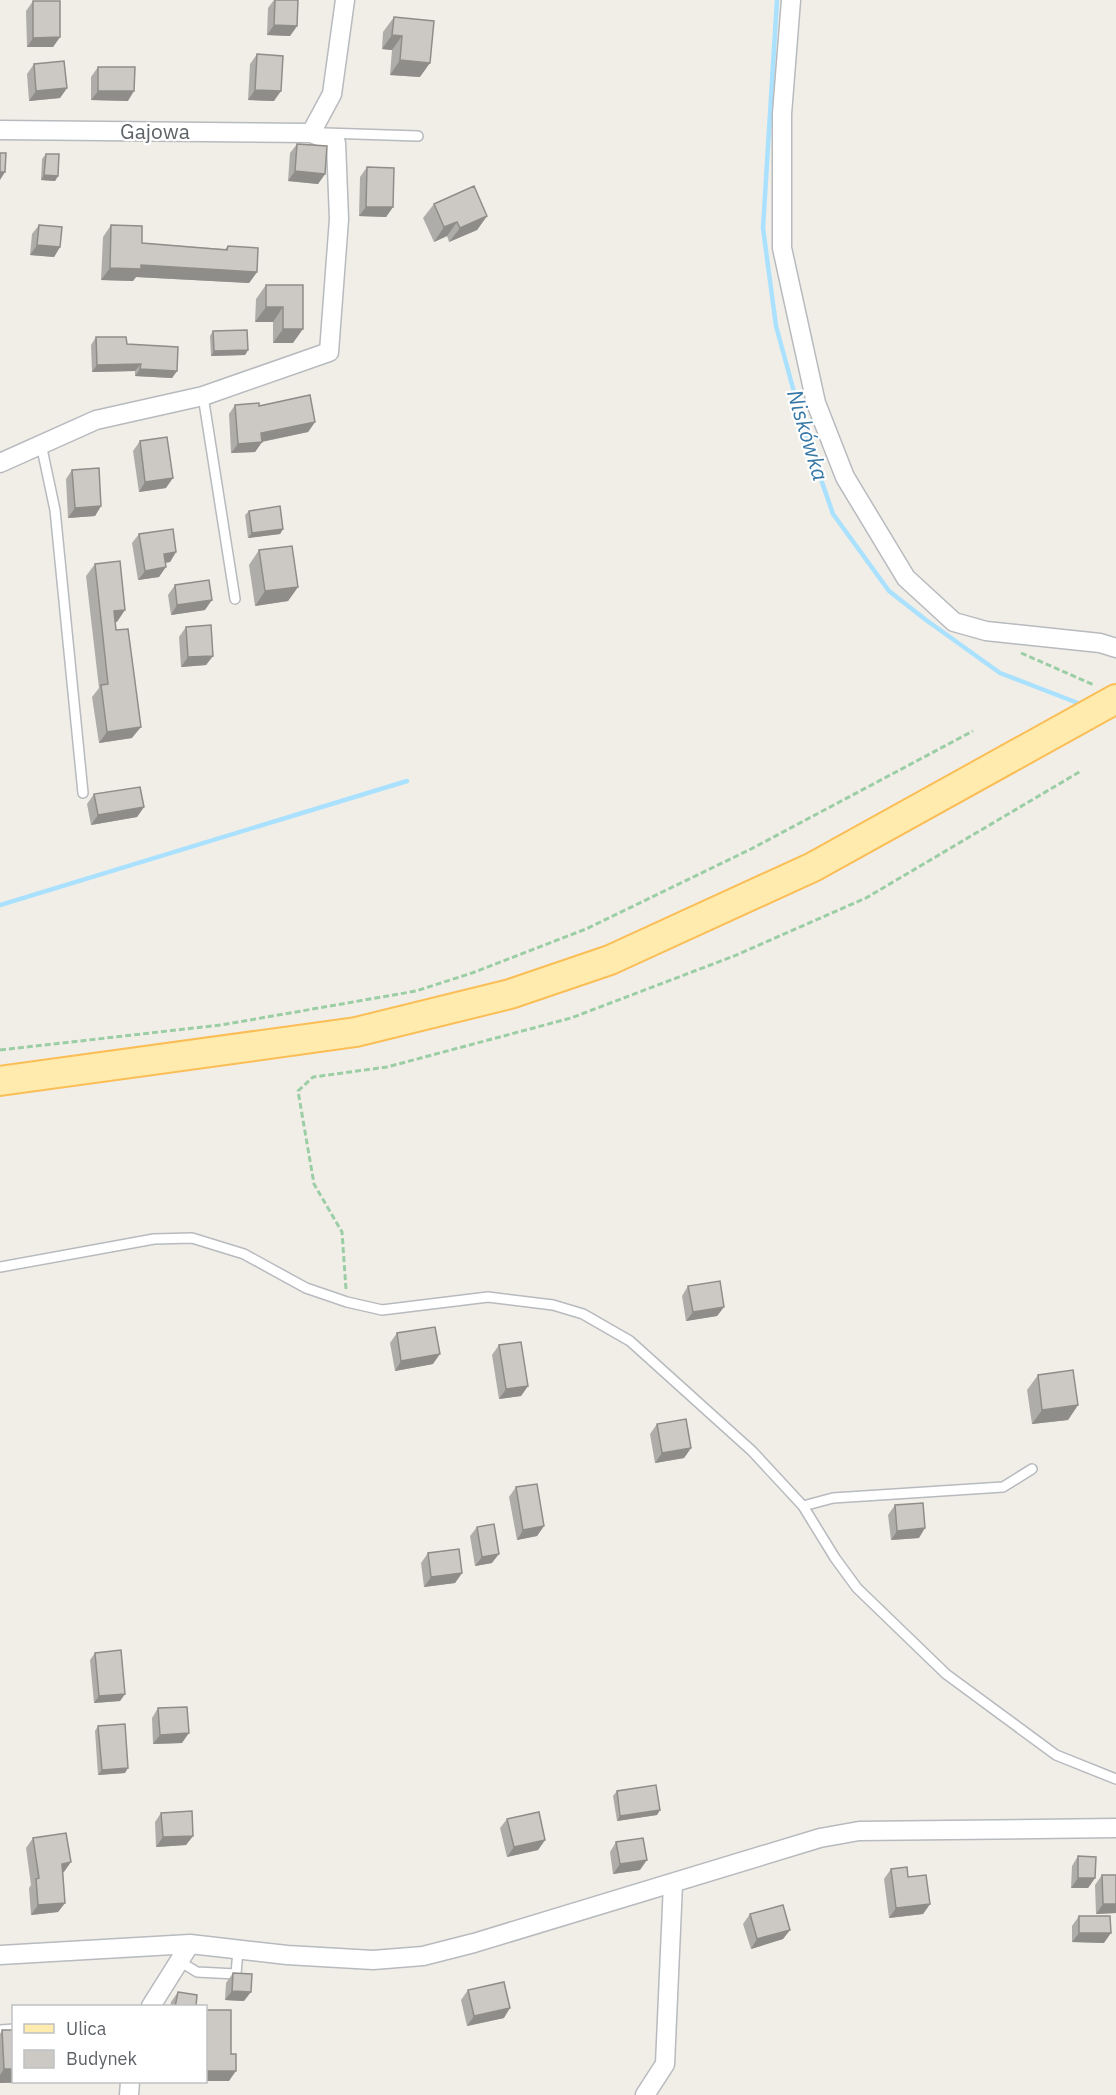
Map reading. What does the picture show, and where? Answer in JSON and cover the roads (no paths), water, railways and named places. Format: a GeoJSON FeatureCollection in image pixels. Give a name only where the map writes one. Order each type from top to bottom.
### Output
{"type":"FeatureCollection","features":[{"type":"Feature","properties":{"kind":"main road"},"geometry":{"type":"LineString","coordinates":[[0,1081],[356,1032],[510,994],[610,960],[803,872],[1056,734],[1110,694]]}},
{"type":"Feature","properties":{"kind":"street"},"geometry":{"type":"LineString","coordinates":[[0,463],[96,420],[203,396],[329,352],[339,219],[336,143],[311,133],[332,94],[345,0]]}},
{"type":"Feature","properties":{"kind":"street"},"geometry":{"type":"LineString","coordinates":[[791,0],[782,114],[782,248],[816,403],[844,477],[906,578],[954,622],[986,631],[1100,643],[1116,648]]}},
{"type":"Feature","properties":{"kind":"street","name":"Gajowa"},"geometry":{"type":"LineString","coordinates":[[0,130],[311,133]]}},
{"type":"Feature","properties":{"kind":"street"},"geometry":{"type":"LineString","coordinates":[[0,1955],[190,1944],[373,1960],[423,1956],[673,1884],[820,1838],[860,1831],[1116,1828]]}},
{"type":"Feature","properties":{"kind":"street"},"geometry":{"type":"LineString","coordinates":[[645,2095],[665,2064],[673,1884]]}},
{"type":"Feature","properties":{"kind":"street"},"geometry":{"type":"LineString","coordinates":[[152,2005],[190,1944]]}},
{"type":"Feature","properties":{"kind":"lane"},"geometry":{"type":"LineString","coordinates":[[311,133],[418,136]]}},
{"type":"Feature","properties":{"kind":"lane"},"geometry":{"type":"LineString","coordinates":[[203,396],[235,599]]}},
{"type":"Feature","properties":{"kind":"lane"},"geometry":{"type":"LineString","coordinates":[[41,444],[55,510],[83,793]]}},
{"type":"Feature","properties":{"kind":"lane"},"geometry":{"type":"LineString","coordinates":[[0,1267],[154,1239],[192,1238],[244,1254],[306,1288],[347,1302],[382,1310],[488,1297],[553,1305],[583,1314],[630,1341],[752,1451],[803,1506],[835,1558],[857,1588],[946,1674],[1056,1755],[1116,1779]]}},
{"type":"Feature","properties":{"kind":"lane"},"geometry":{"type":"LineString","coordinates":[[803,1506],[833,1498],[1003,1487],[1032,1469]]}},
{"type":"Feature","properties":{"kind":"lane"},"geometry":{"type":"LineString","coordinates":[[179,1961],[197,1972],[236,1974],[238,1950]]}},
{"type":"Feature","properties":{"kind":"waterway","name":"Niskówka"},"geometry":{"type":"LineString","coordinates":[[777,0],[763,228],[776,326],[806,436],[833,514],[889,591],[926,620],[1000,673],[1083,705]]}},
{"type":"Feature","properties":{"kind":"waterway"},"geometry":{"type":"LineString","coordinates":[[0,905],[407,781]]}}]}
